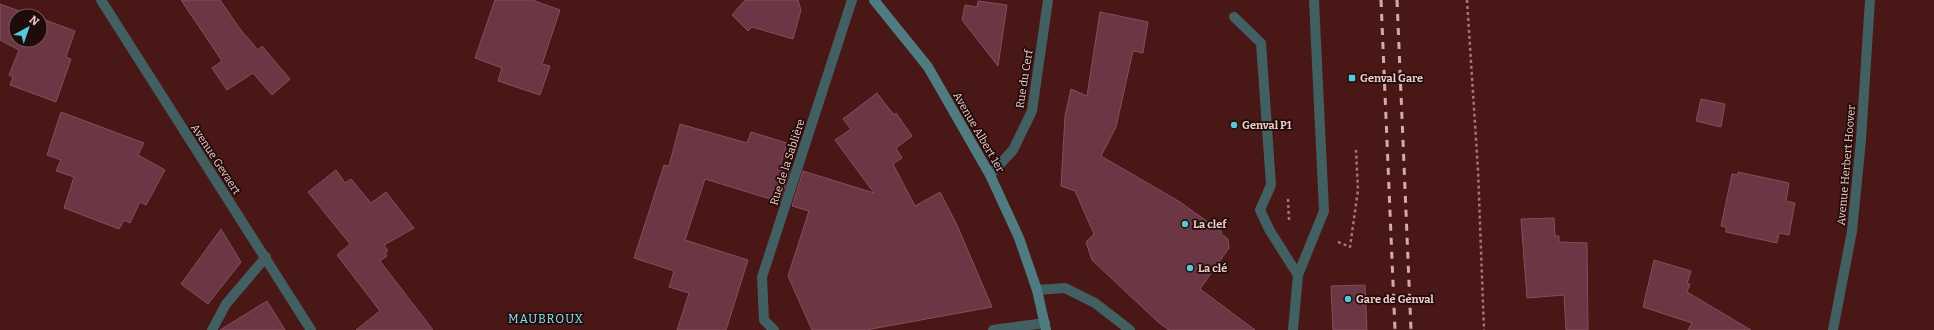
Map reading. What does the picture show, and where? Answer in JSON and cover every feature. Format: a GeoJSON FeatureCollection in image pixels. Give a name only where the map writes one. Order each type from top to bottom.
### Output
{"type":"FeatureCollection","features":[{"type":"Feature","properties":{"kind":"main road","name":"Avenue Albert 1er"},"geometry":{"type":"LineString","coordinates":[[874,0],[928,68],[990,175],[1020,238],[1037,290],[1045,326]]}},
{"type":"Feature","properties":{"kind":"street","name":"Avenue Gevaert"},"geometry":{"type":"LineString","coordinates":[[101,0],[127,44],[266,257],[311,330]]}},
{"type":"Feature","properties":{"kind":"street","name":"Rue de la Sablière"},"geometry":{"type":"LineString","coordinates":[[774,330],[764,320],[762,277],[852,0]]}},
{"type":"Feature","properties":{"kind":"street","name":"Rue du Cerf"},"geometry":{"type":"LineString","coordinates":[[990,175],[1013,150],[1032,112],[1048,0]]}},
{"type":"Feature","properties":{"kind":"street"},"geometry":{"type":"LineString","coordinates":[[1292,330],[1298,275],[1324,211],[1314,0]]}},
{"type":"Feature","properties":{"kind":"street","name":"Avenue Herbert Hoover"},"geometry":{"type":"LineString","coordinates":[[1833,330],[1852,223],[1861,140],[1870,0]]}},
{"type":"Feature","properties":{"kind":"street"},"geometry":{"type":"LineString","coordinates":[[1234,17],[1261,43],[1271,185],[1260,210],[1270,231],[1298,275]]}},
{"type":"Feature","properties":{"kind":"street"},"geometry":{"type":"LineString","coordinates":[[212,330],[226,304],[266,257]]}},
{"type":"Feature","properties":{"kind":"street"},"geometry":{"type":"LineString","coordinates":[[1037,290],[1065,288],[1095,303],[1130,330]]}},
{"type":"Feature","properties":{"kind":"street"},"geometry":{"type":"LineString","coordinates":[[993,330],[1045,326]]}},
{"type":"Feature","properties":{"kind":"path"},"geometry":{"type":"LineString","coordinates":[[1467,0],[1478,170],[1484,330]]}},
{"type":"Feature","properties":{"kind":"path"},"geometry":{"type":"LineString","coordinates":[[1338,242],[1350,247],[1358,190],[1356,150]]}},
{"type":"Feature","properties":{"kind":"path"},"geometry":{"type":"LineString","coordinates":[[1287,192],[1289,225]]}},
{"type":"Feature","properties":{"kind":"building"},"geometry":{"type":"Polygon","coordinates":[[[181,0],[220,0],[240,29],[258,50],[262,46],[290,79],[272,95],[253,73],[227,90],[212,68],[222,61],[181,0]]]}},
{"type":"Feature","properties":{"kind":"building"},"geometry":{"type":"Polygon","coordinates":[[[495,0],[532,0],[560,10],[542,64],[550,66],[540,95],[498,81],[502,68],[475,58],[495,0]]]}},
{"type":"Feature","properties":{"kind":"building"},"geometry":{"type":"Polygon","coordinates":[[[745,0],[798,0],[801,10],[793,39],[752,27],[748,31],[732,15],[745,0]]]}},
{"type":"Feature","properties":{"kind":"building"},"geometry":{"type":"Polygon","coordinates":[[[978,1],[1007,5],[998,66],[962,20],[965,5],[977,7],[978,1]]]}},
{"type":"Feature","properties":{"kind":"building"},"geometry":{"type":"Polygon","coordinates":[[[0,4],[11,8],[8,8],[8,44],[0,40],[0,4]]]}},
{"type":"Feature","properties":{"kind":"building"},"geometry":{"type":"Polygon","coordinates":[[[1100,12],[1148,22],[1143,53],[1133,51],[1116,127],[1101,156],[1180,202],[1222,232],[1221,234],[1228,239],[1229,248],[1200,289],[1255,330],[1169,330],[1158,322],[1092,260],[1086,242],[1094,234],[1075,191],[1061,186],[1065,116],[1071,89],[1087,96],[1100,12]]]}},
{"type":"Feature","properties":{"kind":"building"},"geometry":{"type":"Polygon","coordinates":[[[48,21],[75,31],[66,57],[71,59],[56,102],[10,85],[13,77],[9,75],[19,50],[15,48],[48,48],[48,21]]]}},
{"type":"Feature","properties":{"kind":"building"},"geometry":{"type":"Polygon","coordinates":[[[877,93],[894,115],[896,113],[912,136],[896,148],[902,158],[893,164],[915,206],[940,192],[957,225],[992,307],[866,330],[812,330],[788,276],[809,211],[792,206],[803,171],[874,193],[835,140],[851,129],[843,119],[877,93]]]}},
{"type":"Feature","properties":{"kind":"building"},"geometry":{"type":"Polygon","coordinates":[[[1701,99],[1725,104],[1721,127],[1696,121],[1701,99]]]}},
{"type":"Feature","properties":{"kind":"building"},"geometry":{"type":"Polygon","coordinates":[[[61,112],[144,143],[138,155],[165,170],[146,205],[140,202],[130,223],[124,220],[119,229],[64,208],[74,177],[56,171],[61,160],[47,155],[61,112]]]}},
{"type":"Feature","properties":{"kind":"building"},"geometry":{"type":"Polygon","coordinates":[[[680,124],[747,143],[751,132],[787,143],[781,164],[791,167],[780,202],[705,179],[685,240],[748,260],[726,330],[677,330],[689,293],[669,287],[674,271],[634,258],[664,165],[669,166],[680,124]]]}},
{"type":"Feature","properties":{"kind":"building"},"geometry":{"type":"Polygon","coordinates":[[[336,170],[345,183],[351,179],[371,203],[386,192],[414,228],[384,245],[388,251],[385,253],[387,256],[380,261],[433,330],[356,330],[380,311],[337,255],[350,244],[308,192],[336,170]]]}},
{"type":"Feature","properties":{"kind":"building"},"geometry":{"type":"Polygon","coordinates":[[[1738,172],[1789,183],[1786,201],[1795,203],[1789,235],[1779,233],[1777,243],[1726,232],[1726,227],[1721,226],[1732,174],[1738,175],[1738,172]]]}},
{"type":"Feature","properties":{"kind":"building"},"geometry":{"type":"Polygon","coordinates":[[[1554,218],[1555,236],[1559,236],[1559,242],[1587,243],[1588,330],[1566,330],[1564,295],[1527,298],[1521,219],[1554,218]]]}},
{"type":"Feature","properties":{"kind":"building"},"geometry":{"type":"Polygon","coordinates":[[[221,229],[241,262],[208,304],[181,284],[221,229]]]}},
{"type":"Feature","properties":{"kind":"building"},"geometry":{"type":"Polygon","coordinates":[[[1654,260],[1691,271],[1687,284],[1690,284],[1687,292],[1751,330],[1688,330],[1692,323],[1643,307],[1654,260]]]}},
{"type":"Feature","properties":{"kind":"building","name":"Gare de Genval"},"geometry":{"type":"Polygon","coordinates":[[[1365,285],[1367,330],[1333,330],[1331,286],[1365,285]]]}},
{"type":"Feature","properties":{"kind":"building"},"geometry":{"type":"Polygon","coordinates":[[[267,301],[285,330],[220,330],[267,301]]]}},
{"type":"Feature","properties":{"kind":"railway"},"geometry":{"type":"LineString","coordinates":[[1381,0],[1395,330]]}},
{"type":"Feature","properties":{"kind":"railway"},"geometry":{"type":"LineString","coordinates":[[1397,0],[1411,330]]}},
{"type":"Feature","properties":{"kind":"place","name":"Genval Gare"},"geometry":{"type":"Point","coordinates":[1352,78]}},
{"type":"Feature","properties":{"kind":"place","name":"Genval P1"},"geometry":{"type":"Point","coordinates":[1234,125]}},
{"type":"Feature","properties":{"kind":"place","name":"La clef"},"geometry":{"type":"Point","coordinates":[1185,224]}},
{"type":"Feature","properties":{"kind":"place","name":"La clé"},"geometry":{"type":"Point","coordinates":[1190,268]}},
{"type":"Feature","properties":{"kind":"place","name":"Gare de Genval"},"geometry":{"type":"Point","coordinates":[1348,299]}},
{"type":"Feature","properties":{"kind":"district","name":"MAUBROUX"},"geometry":{"type":"Point","coordinates":[546,319]}}]}
